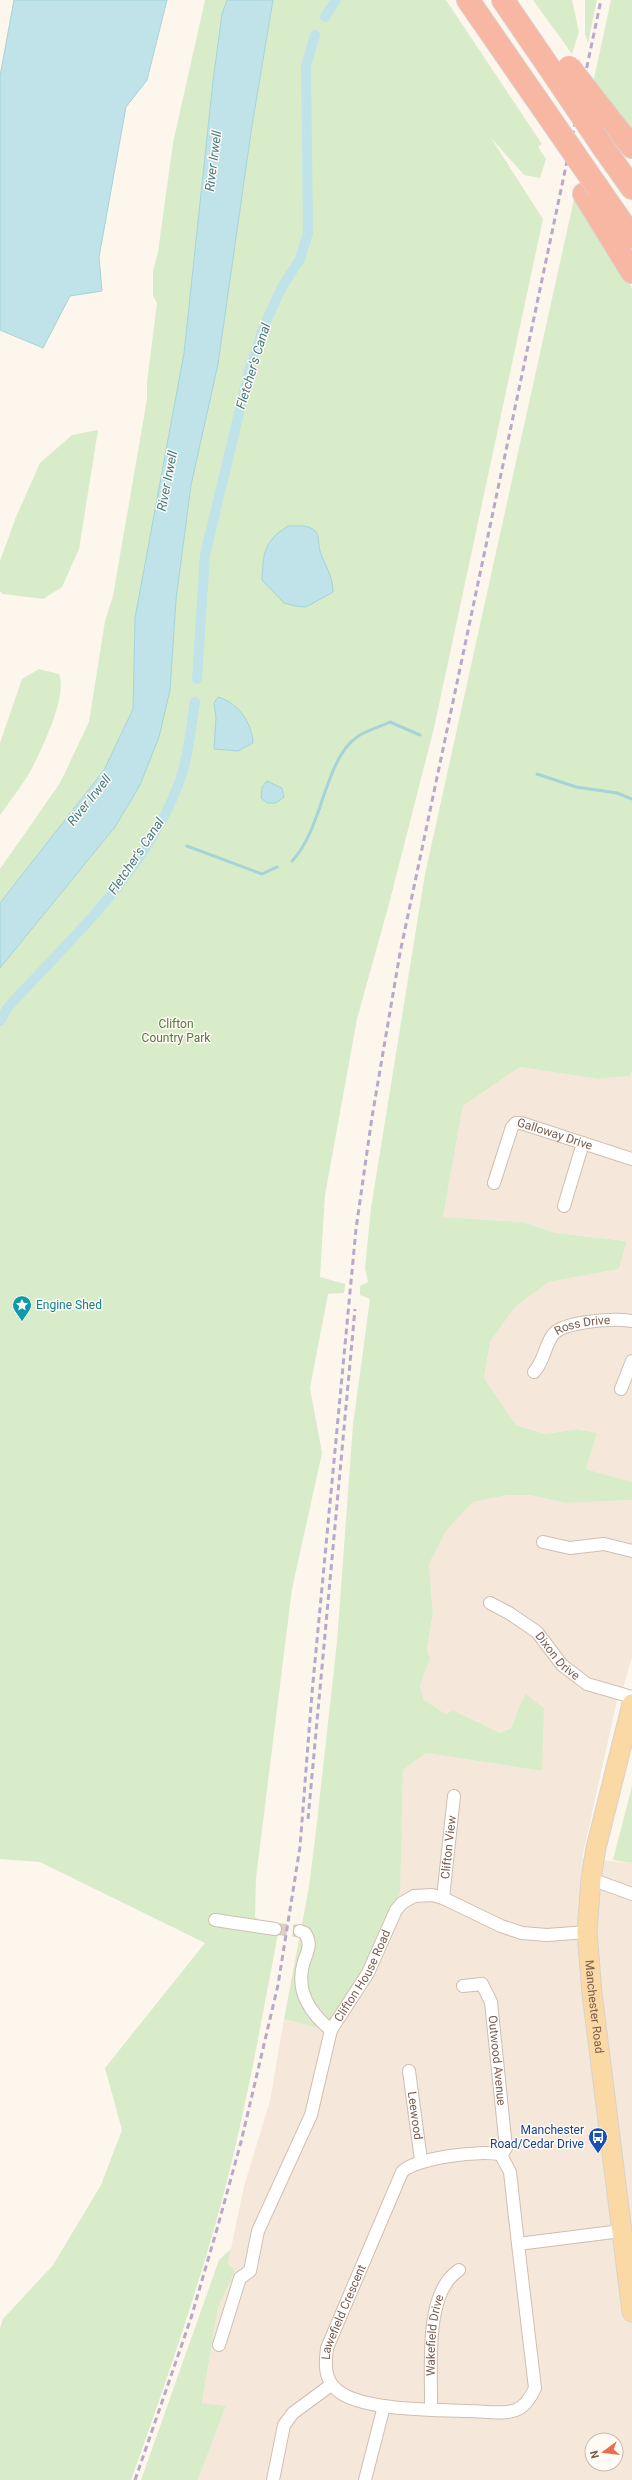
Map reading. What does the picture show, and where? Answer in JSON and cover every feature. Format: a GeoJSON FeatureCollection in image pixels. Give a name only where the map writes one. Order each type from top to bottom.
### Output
{"type":"FeatureCollection","features":[{"type":"Feature","properties":{"kind":"highway"},"geometry":{"type":"LineString","coordinates":[[468,0],[542,107],[591,191],[632,272]]}},
{"type":"Feature","properties":{"kind":"highway"},"geometry":{"type":"LineString","coordinates":[[503,0],[563,73],[608,116],[632,147]]}},
{"type":"Feature","properties":{"kind":"highway"},"geometry":{"type":"LineString","coordinates":[[508,0],[563,73],[605,150],[632,188]]}},
{"type":"Feature","properties":{"kind":"highway"},"geometry":{"type":"LineString","coordinates":[[591,191],[632,237]]}},
{"type":"Feature","properties":{"kind":"main road","name":"Manchester Road"},"geometry":{"type":"LineString","coordinates":[[632,1704],[602,1817],[591,1878],[587,1932],[592,1993],[625,2235],[632,2312]]}},
{"type":"Feature","properties":{"kind":"street","name":"Galloway Drive"},"geometry":{"type":"LineString","coordinates":[[494,1183],[512,1127],[516,1123],[521,1123],[632,1159]]}},
{"type":"Feature","properties":{"kind":"street"},"geometry":{"type":"LineString","coordinates":[[564,1206],[583,1143]]}},
{"type":"Feature","properties":{"kind":"street","name":"Ross Drive"},"geometry":{"type":"LineString","coordinates":[[534,1372],[540,1366],[552,1335],[558,1329],[605,1319],[632,1321]]}},
{"type":"Feature","properties":{"kind":"street"},"geometry":{"type":"LineString","coordinates":[[621,1389],[632,1362]]}},
{"type":"Feature","properties":{"kind":"street"},"geometry":{"type":"LineString","coordinates":[[543,1542],[570,1548],[604,1544],[632,1551]]}},
{"type":"Feature","properties":{"kind":"street","name":"Dixon Drive"},"geometry":{"type":"LineString","coordinates":[[490,1603],[509,1613],[537,1632],[562,1665],[587,1684],[632,1697]]}},
{"type":"Feature","properties":{"kind":"street","name":"Clifton View"},"geometry":{"type":"LineString","coordinates":[[444,1898],[454,1796]]}},
{"type":"Feature","properties":{"kind":"street"},"geometry":{"type":"LineString","coordinates":[[591,1878],[632,1894]]}},
{"type":"Feature","properties":{"kind":"street","name":"Clifton House Road"},"geometry":{"type":"LineString","coordinates":[[219,2345],[240,2278],[253,2273],[258,2231],[311,2115],[331,2030],[368,1973],[399,1906],[406,1900],[420,1895],[444,1898],[497,1925],[522,1933],[547,1935],[587,1932]]}},
{"type":"Feature","properties":{"kind":"street"},"geometry":{"type":"LineString","coordinates":[[215,1920],[275,1929]]}},
{"type":"Feature","properties":{"kind":"street"},"geometry":{"type":"LineString","coordinates":[[300,1931],[305,1933],[309,1944],[302,1975],[306,2001],[317,2018],[331,2030]]}},
{"type":"Feature","properties":{"kind":"street","name":"Outwood Avenue"},"geometry":{"type":"LineString","coordinates":[[463,1986],[482,1984],[491,2002],[506,2148],[500,2155]]}},
{"type":"Feature","properties":{"kind":"street","name":"Leewood"},"geometry":{"type":"LineString","coordinates":[[409,2068],[421,2160]]}},
{"type":"Feature","properties":{"kind":"street","name":"Lawefield Crescent"},"geometry":{"type":"LineString","coordinates":[[332,2385],[326,2374],[327,2348],[402,2172],[421,2160],[488,2153],[500,2155]]}},
{"type":"Feature","properties":{"kind":"street"},"geometry":{"type":"LineString","coordinates":[[273,2480],[284,2425],[293,2413],[332,2385],[346,2396],[384,2406],[405,2409],[506,2412],[516,2410],[532,2397],[535,2388],[510,2172],[500,2155]]}},
{"type":"Feature","properties":{"kind":"street"},"geometry":{"type":"LineString","coordinates":[[518,2244],[625,2235]]}},
{"type":"Feature","properties":{"kind":"street","name":"Wakefield Drive"},"geometry":{"type":"LineString","coordinates":[[431,2409],[435,2308],[449,2276],[459,2270]]}},
{"type":"Feature","properties":{"kind":"street"},"geometry":{"type":"LineString","coordinates":[[365,2480],[384,2406]]}},
{"type":"Feature","properties":{"kind":"shaded area"},"geometry":{"type":"Polygon","coordinates":[[[520,1067],[598,1079],[630,1076],[632,1071],[632,1482],[586,1469],[597,1433],[578,1429],[545,1434],[516,1425],[484,1378],[490,1342],[516,1306],[549,1282],[619,1269],[627,1241],[556,1233],[523,1222],[443,1217],[463,1106],[520,1067]]]}},
{"type":"Feature","properties":{"kind":"shaded area"},"geometry":{"type":"Polygon","coordinates":[[[509,1495],[530,1495],[566,1503],[632,1500],[632,1657],[622,1692],[618,1696],[582,1858],[632,1863],[632,2480],[198,2480],[226,2406],[202,2404],[218,2308],[235,2271],[228,2263],[244,2186],[270,2101],[284,2019],[328,2031],[390,1914],[399,1892],[403,1770],[426,1753],[542,1771],[526,1695],[511,1728],[500,1733],[453,1710],[446,1714],[424,1700],[420,1686],[430,1659],[427,1649],[433,1613],[429,1564],[446,1531],[473,1502],[509,1495]]]}},
{"type":"Feature","properties":{"kind":"green space"},"geometry":{"type":"Polygon","coordinates":[[[205,0],[227,0],[222,14],[213,81],[184,353],[135,618],[133,709],[104,770],[0,903],[0,869],[60,783],[89,722],[105,621],[113,596],[147,399],[147,382],[157,303],[153,296],[153,271],[158,252],[173,143],[205,0]]]}},
{"type":"Feature","properties":{"kind":"green space","name":"Clifton Country Park"},"geometry":{"type":"Polygon","coordinates":[[[273,0],[446,0],[542,144],[538,147],[546,159],[540,178],[524,175],[491,138],[543,219],[434,728],[389,904],[357,1019],[325,1195],[320,1277],[345,1284],[344,1293],[328,1294],[310,1388],[322,1453],[292,1589],[256,1878],[255,1917],[260,1920],[280,1923],[250,2081],[223,2198],[163,2389],[131,2480],[0,2480],[0,2328],[3,2319],[53,2265],[101,2185],[122,2130],[105,2068],[205,1943],[40,1862],[0,1859],[0,968],[115,827],[170,690],[176,600],[191,485],[218,364],[251,132],[273,0]]]}},
{"type":"Feature","properties":{"kind":"green space"},"geometry":{"type":"Polygon","coordinates":[[[533,0],[572,0],[579,32],[572,54],[533,0]]]}},
{"type":"Feature","properties":{"kind":"green space"},"geometry":{"type":"Polygon","coordinates":[[[585,0],[597,0],[588,43],[585,34],[585,0]]]}},
{"type":"Feature","properties":{"kind":"green space"},"geometry":{"type":"Polygon","coordinates":[[[611,0],[632,0],[632,130],[593,83],[611,0]]]}},
{"type":"Feature","properties":{"kind":"green space"},"geometry":{"type":"Polygon","coordinates":[[[574,199],[588,222],[590,221],[632,288],[632,1071],[630,1076],[598,1079],[520,1067],[463,1106],[443,1217],[523,1222],[556,1233],[627,1241],[619,1269],[549,1282],[516,1306],[490,1342],[484,1378],[516,1425],[545,1434],[578,1429],[597,1433],[586,1469],[632,1482],[632,1500],[566,1503],[530,1495],[509,1495],[473,1502],[446,1531],[429,1564],[433,1613],[427,1649],[430,1659],[420,1686],[424,1700],[446,1714],[453,1710],[500,1733],[511,1728],[525,1694],[544,1708],[542,1771],[426,1753],[403,1770],[400,1892],[364,1976],[328,2031],[284,2019],[309,1887],[337,1642],[353,1425],[370,1299],[360,1295],[360,1286],[368,1282],[365,1268],[371,1208],[425,874],[574,199]]]}},
{"type":"Feature","properties":{"kind":"green space"},"geometry":{"type":"Polygon","coordinates":[[[98,430],[79,549],[62,587],[43,599],[3,594],[0,591],[0,561],[16,517],[40,463],[72,435],[98,430]]]}},
{"type":"Feature","properties":{"kind":"green space"},"geometry":{"type":"Polygon","coordinates":[[[39,669],[59,674],[61,684],[57,709],[46,738],[30,772],[0,815],[0,743],[22,679],[39,669]]]}},
{"type":"Feature","properties":{"kind":"green space"},"geometry":{"type":"Polygon","coordinates":[[[632,1786],[632,1863],[613,1860],[632,1786]]]}},
{"type":"Feature","properties":{"kind":"green space"},"geometry":{"type":"Polygon","coordinates":[[[231,2249],[228,2263],[235,2271],[218,2308],[202,2403],[226,2406],[198,2480],[141,2480],[219,2260],[231,2249]]]}},
{"type":"Feature","properties":{"kind":"water"},"geometry":{"type":"Polygon","coordinates":[[[14,0],[167,0],[147,80],[126,107],[99,257],[102,291],[70,296],[43,348],[0,330],[0,76],[14,0]]]}},
{"type":"Feature","properties":{"kind":"water","name":"River Irwell"},"geometry":{"type":"Polygon","coordinates":[[[227,0],[273,0],[251,132],[218,364],[191,485],[176,600],[170,690],[159,737],[140,785],[115,827],[0,968],[0,903],[104,770],[133,709],[135,618],[184,353],[213,81],[222,14],[227,0]]]}},
{"type":"Feature","properties":{"kind":"water"},"geometry":{"type":"Polygon","coordinates":[[[288,526],[305,526],[317,533],[320,551],[332,581],[333,592],[306,607],[284,603],[262,580],[263,562],[266,548],[274,537],[288,526]]]}},
{"type":"Feature","properties":{"kind":"water"},"geometry":{"type":"Polygon","coordinates":[[[218,697],[231,703],[242,714],[250,728],[253,743],[238,751],[214,749],[216,717],[214,703],[218,697]]]}},
{"type":"Feature","properties":{"kind":"water"},"geometry":{"type":"Polygon","coordinates":[[[267,781],[282,788],[284,797],[276,803],[267,803],[261,798],[262,787],[267,781]]]}},
{"type":"Feature","properties":{"kind":"waterway"},"geometry":{"type":"LineString","coordinates":[[325,17],[336,0]]}},
{"type":"Feature","properties":{"kind":"waterway","name":"Fletcher's Canal"},"geometry":{"type":"LineString","coordinates":[[197,679],[205,555],[249,371],[264,326],[282,287],[300,259],[308,233],[306,66],[315,35]]}},
{"type":"Feature","properties":{"kind":"waterway","name":"Fletcher's Canal"},"geometry":{"type":"LineString","coordinates":[[0,1021],[9,1006],[108,899],[131,870],[151,840],[168,808],[182,774],[188,748],[195,702]]}},
{"type":"Feature","properties":{"kind":"waterway"},"geometry":{"type":"LineString","coordinates":[[292,861],[311,831],[337,762],[346,748],[357,737],[369,730],[390,722],[420,735]]}},
{"type":"Feature","properties":{"kind":"waterway"},"geometry":{"type":"LineString","coordinates":[[537,774],[576,787],[617,793],[632,799]]}},
{"type":"Feature","properties":{"kind":"waterway"},"geometry":{"type":"LineString","coordinates":[[187,846],[262,874],[277,867]]}},
{"type":"Feature","properties":{"kind":"tunnel"},"geometry":{"type":"LineString","coordinates":[[275,1929],[300,1931]]}},
{"type":"Feature","properties":{"kind":"railway"},"geometry":{"type":"LineString","coordinates":[[135,2480],[191,2318],[217,2229],[241,2142],[278,1985],[300,1847],[312,1693],[356,1229],[372,1117],[400,953],[601,0]]}},
{"type":"Feature","properties":{"kind":"railway"},"geometry":{"type":"LineString","coordinates":[[308,1819],[355,1309]]}},
{"type":"Feature","properties":{"kind":"place","name":"Engine Shed"},"geometry":{"type":"Point","coordinates":[22,1322]}},
{"type":"Feature","properties":{"kind":"place","name":"Manchester Road/Cedar Drive"},"geometry":{"type":"Point","coordinates":[598,2154]}}]}
